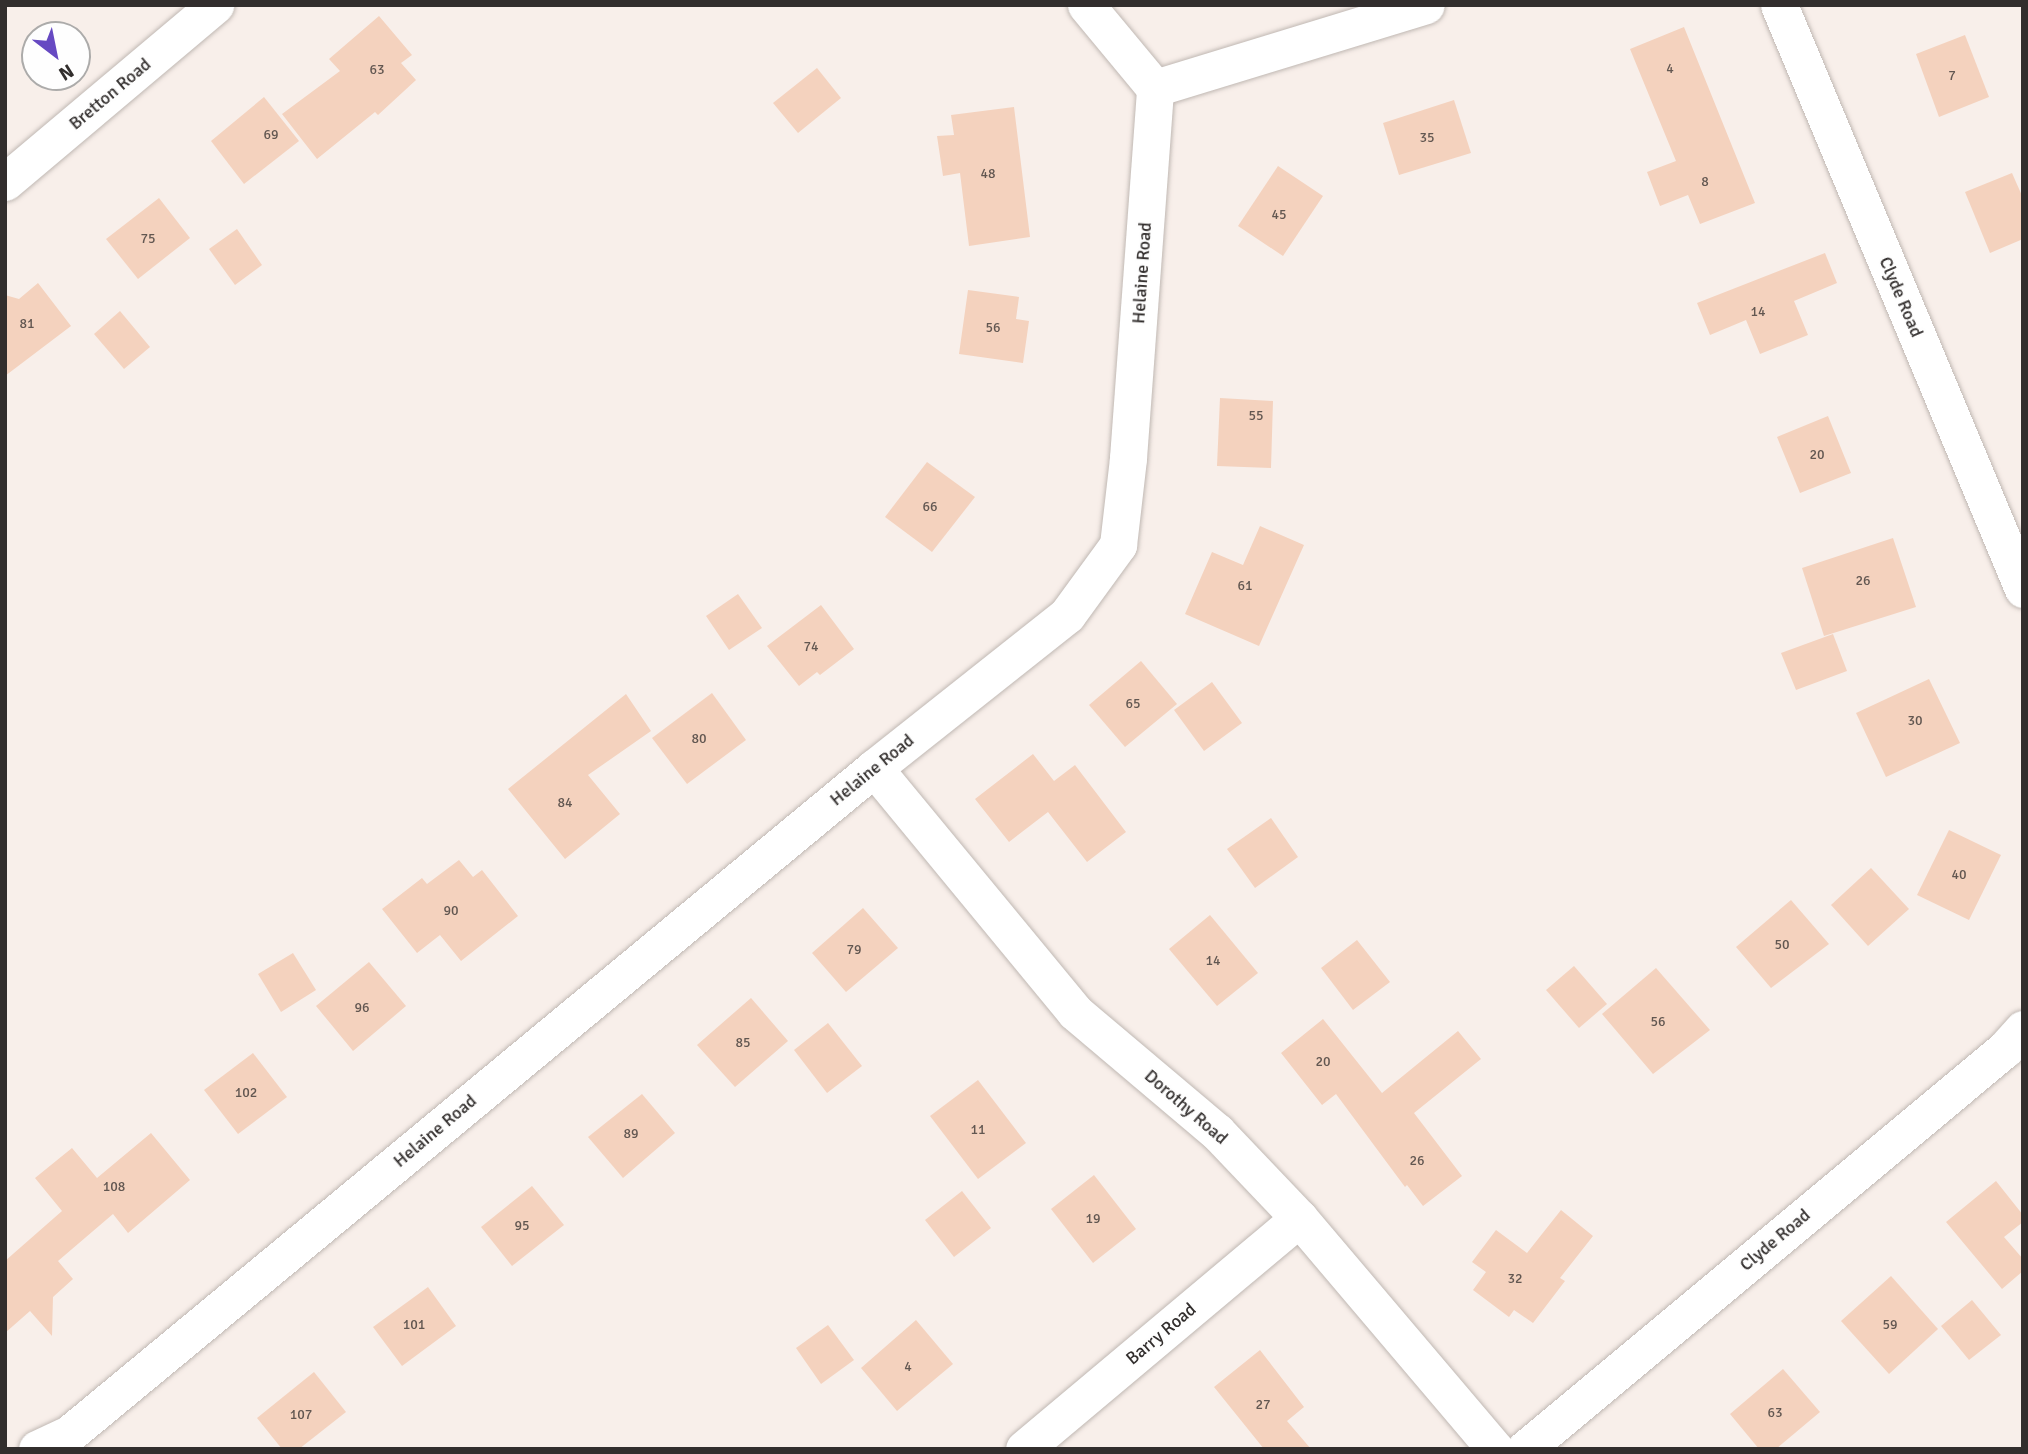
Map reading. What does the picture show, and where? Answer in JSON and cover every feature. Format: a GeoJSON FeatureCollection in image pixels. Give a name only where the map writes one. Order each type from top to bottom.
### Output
{"type":"FeatureCollection","features":[{"type":"Feature","properties":{"kind":"street","name":"Bretton Road"},"geometry":{"type":"LineString","coordinates":[[5,182],[215,5]]}},
{"type":"Feature","properties":{"kind":"street"},"geometry":{"type":"LineString","coordinates":[[1086,5],[1155,88],[1426,5]]}},
{"type":"Feature","properties":{"kind":"street","name":"Clyde Road"},"geometry":{"type":"LineString","coordinates":[[1779,5],[2023,589]]}},
{"type":"Feature","properties":{"kind":"street","name":"Helaine Road"},"geometry":{"type":"LineString","coordinates":[[37,1449],[69,1434],[874,768],[1067,615],[1118,545],[1128,458],[1155,88]]}},
{"type":"Feature","properties":{"kind":"street","name":"Dorothy Road"},"geometry":{"type":"LineString","coordinates":[[874,768],[1075,1013],[1217,1132],[1298,1219],[1495,1449]]}},
{"type":"Feature","properties":{"kind":"street","name":"Clyde Road"},"geometry":{"type":"LineString","coordinates":[[1525,1449],[2004,1049],[2023,1029]]}},
{"type":"Feature","properties":{"kind":"street","name":"Barry Road"},"geometry":{"type":"LineString","coordinates":[[1024,1449],[1298,1219]]}},
{"type":"Feature","properties":{"kind":"building"},"geometry":{"type":"Polygon","coordinates":[[[379,16],[412,55],[401,63],[416,80],[378,115],[375,112],[317,159],[282,114],[340,71],[329,59],[379,16]]]}},
{"type":"Feature","properties":{"kind":"building"},"geometry":{"type":"Polygon","coordinates":[[[1684,27],[1755,203],[1700,224],[1688,195],[1660,206],[1647,172],[1676,161],[1630,49],[1684,27]]]}},
{"type":"Feature","properties":{"kind":"building"},"geometry":{"type":"Polygon","coordinates":[[[1965,35],[1989,97],[1939,117],[1916,54],[1965,35]]]}},
{"type":"Feature","properties":{"kind":"building"},"geometry":{"type":"Polygon","coordinates":[[[817,68],[841,98],[798,133],[773,103],[817,68]]]}},
{"type":"Feature","properties":{"kind":"building"},"geometry":{"type":"Polygon","coordinates":[[[264,97],[299,141],[244,184],[211,141],[264,97]]]}},
{"type":"Feature","properties":{"kind":"building"},"geometry":{"type":"Polygon","coordinates":[[[1454,100],[1471,153],[1399,175],[1383,123],[1454,100]]]}},
{"type":"Feature","properties":{"kind":"building"},"geometry":{"type":"Polygon","coordinates":[[[1014,107],[1030,237],[969,246],[960,173],[943,176],[937,136],[954,135],[951,115],[1014,107]]]}},
{"type":"Feature","properties":{"kind":"building"},"geometry":{"type":"Polygon","coordinates":[[[1278,166],[1323,196],[1283,256],[1238,226],[1278,166]]]}},
{"type":"Feature","properties":{"kind":"building"},"geometry":{"type":"Polygon","coordinates":[[[2012,173],[2023,198],[2023,239],[1990,253],[1965,192],[2012,173]]]}},
{"type":"Feature","properties":{"kind":"building"},"geometry":{"type":"Polygon","coordinates":[[[159,198],[190,238],[138,279],[106,239],[159,198]]]}},
{"type":"Feature","properties":{"kind":"building"},"geometry":{"type":"Polygon","coordinates":[[[237,229],[262,265],[235,285],[209,249],[237,229]]]}},
{"type":"Feature","properties":{"kind":"building"},"geometry":{"type":"Polygon","coordinates":[[[1825,253],[1837,283],[1794,301],[1808,335],[1760,354],[1746,320],[1710,335],[1697,303],[1825,253]]]}},
{"type":"Feature","properties":{"kind":"building"},"geometry":{"type":"Polygon","coordinates":[[[38,283],[71,326],[5,376],[5,295],[19,299],[38,283]]]}},
{"type":"Feature","properties":{"kind":"building"},"geometry":{"type":"Polygon","coordinates":[[[968,290],[1019,297],[1016,319],[1029,321],[1023,363],[959,354],[968,290]]]}},
{"type":"Feature","properties":{"kind":"building"},"geometry":{"type":"Polygon","coordinates":[[[120,311],[150,347],[124,369],[94,334],[120,311]]]}},
{"type":"Feature","properties":{"kind":"building"},"geometry":{"type":"Polygon","coordinates":[[[1220,398],[1273,401],[1271,468],[1217,466],[1220,398]]]}},
{"type":"Feature","properties":{"kind":"building"},"geometry":{"type":"Polygon","coordinates":[[[1828,416],[1851,473],[1800,493],[1777,437],[1828,416]]]}},
{"type":"Feature","properties":{"kind":"building"},"geometry":{"type":"Polygon","coordinates":[[[927,462],[975,497],[932,552],[885,517],[927,462]]]}},
{"type":"Feature","properties":{"kind":"building"},"geometry":{"type":"Polygon","coordinates":[[[1260,526],[1304,545],[1259,646],[1185,614],[1212,552],[1243,565],[1260,526]]]}},
{"type":"Feature","properties":{"kind":"building"},"geometry":{"type":"Polygon","coordinates":[[[1893,538],[1916,607],[1824,636],[1802,568],[1893,538]]]}},
{"type":"Feature","properties":{"kind":"building"},"geometry":{"type":"Polygon","coordinates":[[[738,594],[762,628],[729,650],[706,616],[738,594]]]}},
{"type":"Feature","properties":{"kind":"building"},"geometry":{"type":"Polygon","coordinates":[[[821,605],[854,649],[820,675],[817,672],[799,686],[767,646],[821,605]]]}},
{"type":"Feature","properties":{"kind":"building"},"geometry":{"type":"Polygon","coordinates":[[[1833,634],[1847,671],[1796,690],[1781,653],[1833,634]]]}},
{"type":"Feature","properties":{"kind":"building"},"geometry":{"type":"Polygon","coordinates":[[[1141,661],[1177,704],[1125,747],[1089,705],[1141,661]]]}},
{"type":"Feature","properties":{"kind":"building"},"geometry":{"type":"Polygon","coordinates":[[[1929,679],[1960,743],[1886,777],[1856,713],[1929,679]]]}},
{"type":"Feature","properties":{"kind":"building"},"geometry":{"type":"Polygon","coordinates":[[[1212,682],[1242,723],[1204,751],[1174,710],[1212,682]]]}},
{"type":"Feature","properties":{"kind":"building"},"geometry":{"type":"Polygon","coordinates":[[[712,693],[746,740],[687,784],[652,738],[712,693]]]}},
{"type":"Feature","properties":{"kind":"building"},"geometry":{"type":"Polygon","coordinates":[[[626,694],[651,731],[588,775],[620,814],[565,859],[508,789],[626,694]]]}},
{"type":"Feature","properties":{"kind":"building"},"geometry":{"type":"Polygon","coordinates":[[[1033,754],[1054,781],[1075,765],[1126,832],[1087,862],[1048,812],[1009,842],[975,799],[1033,754]]]}},
{"type":"Feature","properties":{"kind":"building"},"geometry":{"type":"Polygon","coordinates":[[[1271,818],[1298,857],[1255,888],[1227,849],[1271,818]]]}},
{"type":"Feature","properties":{"kind":"building"},"geometry":{"type":"Polygon","coordinates":[[[1949,830],[2001,855],[1969,920],[1917,895],[1949,830]]]}},
{"type":"Feature","properties":{"kind":"building"},"geometry":{"type":"Polygon","coordinates":[[[459,860],[473,877],[482,870],[518,916],[461,961],[440,935],[417,953],[382,909],[422,878],[427,884],[459,860]]]}},
{"type":"Feature","properties":{"kind":"building"},"geometry":{"type":"Polygon","coordinates":[[[1871,868],[1909,909],[1868,946],[1831,905],[1871,868]]]}},
{"type":"Feature","properties":{"kind":"building"},"geometry":{"type":"Polygon","coordinates":[[[1791,900],[1829,944],[1771,988],[1736,947],[1791,900]]]}},
{"type":"Feature","properties":{"kind":"building"},"geometry":{"type":"Polygon","coordinates":[[[863,908],[898,948],[846,992],[812,953],[863,908]]]}},
{"type":"Feature","properties":{"kind":"building"},"geometry":{"type":"Polygon","coordinates":[[[1210,915],[1258,973],[1217,1006],[1169,949],[1210,915]]]}},
{"type":"Feature","properties":{"kind":"building"},"geometry":{"type":"Polygon","coordinates":[[[1357,940],[1390,982],[1353,1010],[1321,968],[1357,940]]]}},
{"type":"Feature","properties":{"kind":"building"},"geometry":{"type":"Polygon","coordinates":[[[293,953],[316,990],[281,1012],[258,974],[293,953]]]}},
{"type":"Feature","properties":{"kind":"building"},"geometry":{"type":"Polygon","coordinates":[[[369,962],[406,1006],[353,1051],[316,1006],[369,962]]]}},
{"type":"Feature","properties":{"kind":"building"},"geometry":{"type":"Polygon","coordinates":[[[1574,966],[1607,1004],[1579,1028],[1546,990],[1574,966]]]}},
{"type":"Feature","properties":{"kind":"building"},"geometry":{"type":"Polygon","coordinates":[[[1656,968],[1710,1030],[1653,1074],[1602,1014],[1656,968]]]}},
{"type":"Feature","properties":{"kind":"building"},"geometry":{"type":"Polygon","coordinates":[[[751,998],[788,1041],[735,1087],[697,1045],[751,998]]]}},
{"type":"Feature","properties":{"kind":"building"},"geometry":{"type":"Polygon","coordinates":[[[1323,1019],[1382,1093],[1458,1031],[1481,1059],[1414,1113],[1462,1176],[1423,1206],[1407,1185],[1405,1187],[1336,1094],[1322,1105],[1281,1053],[1323,1019]]]}},
{"type":"Feature","properties":{"kind":"building"},"geometry":{"type":"Polygon","coordinates":[[[828,1023],[862,1066],[827,1093],[794,1050],[828,1023]]]}},
{"type":"Feature","properties":{"kind":"building"},"geometry":{"type":"Polygon","coordinates":[[[253,1053],[287,1097],[238,1134],[204,1090],[253,1053]]]}},
{"type":"Feature","properties":{"kind":"building"},"geometry":{"type":"Polygon","coordinates":[[[978,1080],[1026,1143],[978,1179],[930,1116],[978,1080]]]}},
{"type":"Feature","properties":{"kind":"building"},"geometry":{"type":"Polygon","coordinates":[[[642,1094],[675,1133],[623,1178],[588,1137],[642,1094]]]}},
{"type":"Feature","properties":{"kind":"building"},"geometry":{"type":"Polygon","coordinates":[[[151,1133],[190,1180],[128,1233],[113,1214],[58,1261],[73,1279],[53,1297],[52,1336],[30,1311],[5,1333],[5,1261],[62,1211],[35,1178],[72,1148],[97,1178],[151,1133]]]}},
{"type":"Feature","properties":{"kind":"building"},"geometry":{"type":"Polygon","coordinates":[[[1094,1175],[1136,1229],[1093,1263],[1051,1209],[1094,1175]]]}},
{"type":"Feature","properties":{"kind":"building"},"geometry":{"type":"Polygon","coordinates":[[[1996,1181],[2023,1215],[2023,1222],[2004,1237],[2023,1259],[2023,1271],[2002,1289],[1946,1222],[1996,1181]]]}},
{"type":"Feature","properties":{"kind":"building"},"geometry":{"type":"Polygon","coordinates":[[[532,1186],[564,1225],[512,1266],[481,1227],[532,1186]]]}},
{"type":"Feature","properties":{"kind":"building"},"geometry":{"type":"Polygon","coordinates":[[[962,1191],[991,1228],[954,1257],[925,1220],[962,1191]]]}},
{"type":"Feature","properties":{"kind":"building"},"geometry":{"type":"Polygon","coordinates":[[[1561,1210],[1593,1236],[1560,1278],[1565,1281],[1533,1323],[1514,1310],[1509,1317],[1473,1290],[1486,1272],[1472,1262],[1496,1230],[1527,1253],[1561,1210]]]}},
{"type":"Feature","properties":{"kind":"building"},"geometry":{"type":"Polygon","coordinates":[[[1891,1276],[1938,1329],[1889,1374],[1841,1321],[1891,1276]]]}},
{"type":"Feature","properties":{"kind":"building"},"geometry":{"type":"Polygon","coordinates":[[[428,1287],[456,1326],[402,1366],[373,1327],[428,1287]]]}},
{"type":"Feature","properties":{"kind":"building"},"geometry":{"type":"Polygon","coordinates":[[[1972,1300],[2001,1335],[1969,1360],[1941,1326],[1972,1300]]]}},
{"type":"Feature","properties":{"kind":"building"},"geometry":{"type":"Polygon","coordinates":[[[916,1320],[953,1364],[897,1411],[861,1368],[916,1320]]]}},
{"type":"Feature","properties":{"kind":"building"},"geometry":{"type":"Polygon","coordinates":[[[828,1325],[854,1360],[821,1384],[796,1348],[828,1325]]]}},
{"type":"Feature","properties":{"kind":"building"},"geometry":{"type":"Polygon","coordinates":[[[1260,1350],[1304,1407],[1287,1421],[1311,1449],[1264,1449],[1214,1387],[1260,1350]]]}},
{"type":"Feature","properties":{"kind":"building"},"geometry":{"type":"Polygon","coordinates":[[[1783,1369],[1820,1412],[1776,1449],[1759,1449],[1730,1414],[1783,1369]]]}},
{"type":"Feature","properties":{"kind":"building"},"geometry":{"type":"Polygon","coordinates":[[[314,1372],[346,1412],[299,1449],[282,1449],[257,1418],[314,1372]]]}}]}
